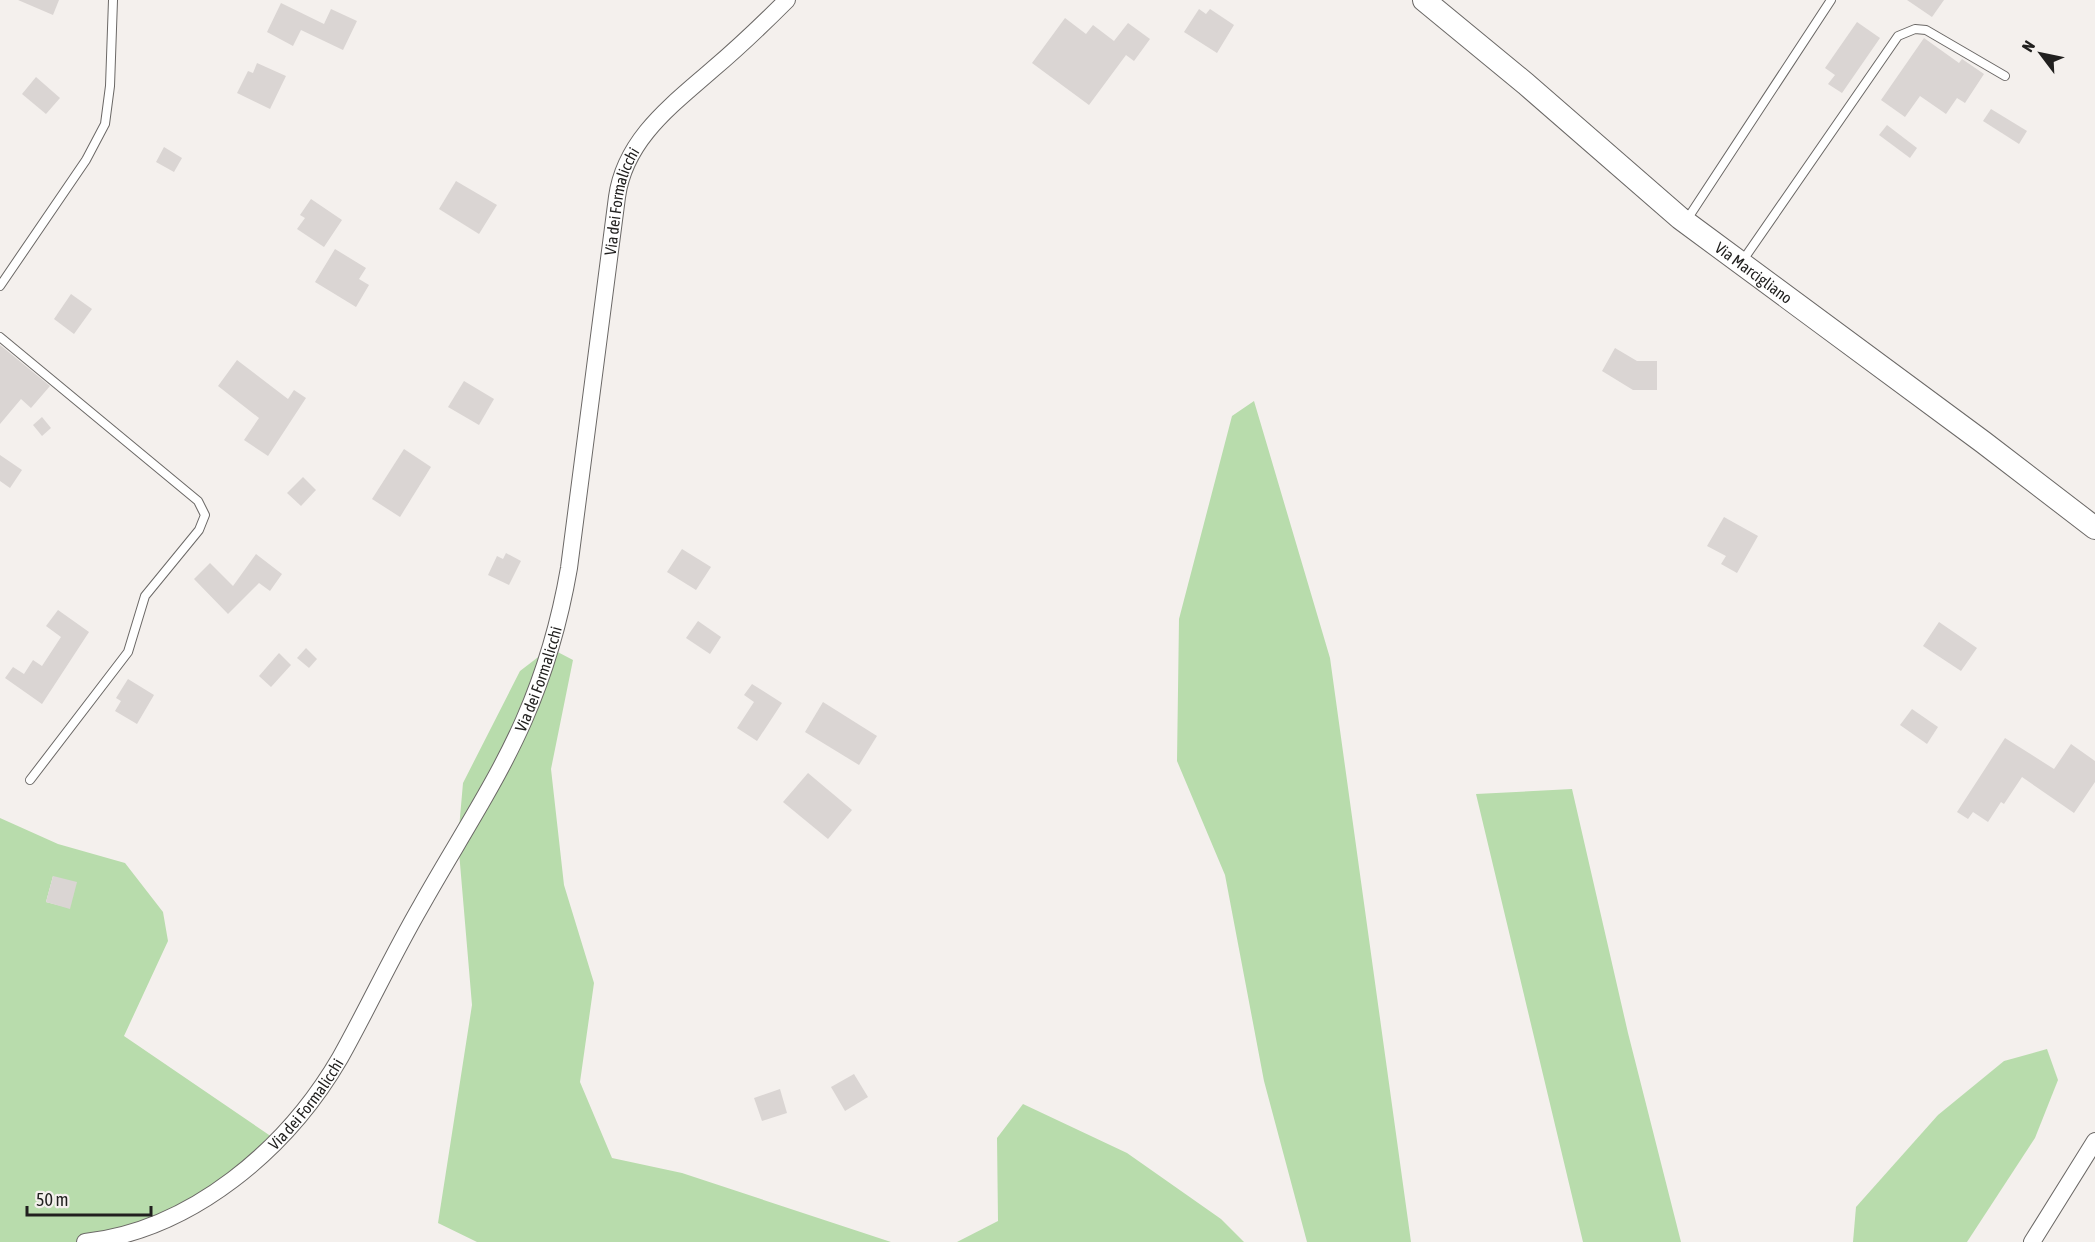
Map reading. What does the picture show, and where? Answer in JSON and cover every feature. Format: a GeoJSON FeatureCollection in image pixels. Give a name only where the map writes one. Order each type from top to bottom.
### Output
{"type":"FeatureCollection","features":[{"type":"Feature","properties":{"kind":"street","name":"Via dei Formalicchi"},"geometry":{"type":"LineString","coordinates":[[85,1242],[109,1239],[162,1223],[224,1187],[291,1122],[340,1058],[419,908],[509,751],[535,693],[558,618],[569,568],[617,197],[625,165],[636,144],[665,111],[787,0]]}},
{"type":"Feature","properties":{"kind":"street","name":"Via Marcigliano"},"geometry":{"type":"LineString","coordinates":[[1424,0],[1685,222],[2095,528]]}},
{"type":"Feature","properties":{"kind":"street"},"geometry":{"type":"LineString","coordinates":[[2032,1242],[2095,1141]]}},
{"type":"Feature","properties":{"kind":"lane"},"geometry":{"type":"LineString","coordinates":[[0,286],[86,160],[105,124],[110,86],[113,0]]}},
{"type":"Feature","properties":{"kind":"lane"},"geometry":{"type":"LineString","coordinates":[[1685,222],[1831,0]]}},
{"type":"Feature","properties":{"kind":"lane"},"geometry":{"type":"LineString","coordinates":[[1741,263],[1898,36],[1915,29],[1926,30],[2005,76]]}},
{"type":"Feature","properties":{"kind":"lane"},"geometry":{"type":"LineString","coordinates":[[0,336],[198,501],[205,515],[199,530],[145,596],[138,612],[132,644],[123,660],[30,780]]}},
{"type":"Feature","properties":{"kind":"green space"},"geometry":{"type":"Polygon","coordinates":[[[1254,401],[1330,658],[1411,1242],[1307,1242],[1264,1081],[1225,875],[1177,761],[1179,619],[1232,416],[1254,401]]]}},
{"type":"Feature","properties":{"kind":"green space"},"geometry":{"type":"Polygon","coordinates":[[[550,648],[573,660],[551,769],[564,885],[594,983],[580,1082],[612,1158],[682,1173],[891,1242],[477,1242],[438,1223],[472,1005],[458,840],[463,783],[520,671],[550,648]]]}},
{"type":"Feature","properties":{"kind":"green space"},"geometry":{"type":"Polygon","coordinates":[[[1572,789],[1628,1033],[1681,1242],[1583,1242],[1476,794],[1572,789]]]}},
{"type":"Feature","properties":{"kind":"green space"},"geometry":{"type":"Polygon","coordinates":[[[0,818],[58,844],[125,863],[163,912],[168,941],[124,1036],[275,1139],[206,1200],[85,1242],[0,1242],[0,818]],[[53,876],[46,902],[70,908],[53,876]]]}},
{"type":"Feature","properties":{"kind":"green space"},"geometry":{"type":"Polygon","coordinates":[[[2047,1049],[2058,1080],[2035,1138],[1967,1242],[1853,1242],[1856,1207],[1938,1115],[2004,1061],[2047,1049]]]}},
{"type":"Feature","properties":{"kind":"green space"},"geometry":{"type":"Polygon","coordinates":[[[1023,1104],[1127,1153],[1221,1219],[1244,1242],[957,1242],[998,1221],[997,1138],[1023,1104]]]}},
{"type":"Feature","properties":{"kind":"building"},"geometry":{"type":"Polygon","coordinates":[[[18,0],[59,0],[53,15],[18,0]]]}},
{"type":"Feature","properties":{"kind":"building"},"geometry":{"type":"Polygon","coordinates":[[[1907,0],[1944,0],[1932,17],[1907,0]]]}},
{"type":"Feature","properties":{"kind":"building"},"geometry":{"type":"Polygon","coordinates":[[[281,3],[324,24],[331,9],[357,21],[343,50],[301,30],[293,46],[267,32],[281,3]]]}},
{"type":"Feature","properties":{"kind":"building"},"geometry":{"type":"Polygon","coordinates":[[[1199,9],[1206,14],[1210,9],[1234,25],[1217,53],[1184,32],[1199,9]]]}},
{"type":"Feature","properties":{"kind":"building"},"geometry":{"type":"Polygon","coordinates":[[[1065,18],[1086,34],[1093,25],[1114,41],[1128,23],[1150,39],[1134,61],[1126,55],[1089,105],[1032,63],[1065,18]]]}},
{"type":"Feature","properties":{"kind":"building"},"geometry":{"type":"Polygon","coordinates":[[[1857,22],[1880,38],[1842,93],[1828,84],[1835,75],[1825,68],[1857,22]]]}},
{"type":"Feature","properties":{"kind":"building"},"geometry":{"type":"Polygon","coordinates":[[[1924,38],[1959,63],[1962,59],[1984,74],[1965,103],[1957,98],[1946,114],[1920,96],[1905,117],[1881,100],[1924,38]]]}},
{"type":"Feature","properties":{"kind":"building"},"geometry":{"type":"Polygon","coordinates":[[[257,63],[286,76],[270,109],[237,93],[248,71],[253,73],[257,63]]]}},
{"type":"Feature","properties":{"kind":"building"},"geometry":{"type":"Polygon","coordinates":[[[36,77],[60,98],[46,114],[22,94],[36,77]]]}},
{"type":"Feature","properties":{"kind":"building"},"geometry":{"type":"Polygon","coordinates":[[[1991,109],[2027,131],[2019,144],[1983,121],[1991,109]]]}},
{"type":"Feature","properties":{"kind":"building"},"geometry":{"type":"Polygon","coordinates":[[[1887,125],[1917,148],[1910,158],[1879,135],[1887,125]]]}},
{"type":"Feature","properties":{"kind":"building"},"geometry":{"type":"Polygon","coordinates":[[[164,147],[182,158],[174,172],[156,162],[164,147]]]}},
{"type":"Feature","properties":{"kind":"building"},"geometry":{"type":"Polygon","coordinates":[[[456,181],[497,205],[479,234],[439,209],[456,181]]]}},
{"type":"Feature","properties":{"kind":"building"},"geometry":{"type":"Polygon","coordinates":[[[311,199],[342,220],[324,247],[297,229],[305,218],[300,215],[311,199]]]}},
{"type":"Feature","properties":{"kind":"building"},"geometry":{"type":"Polygon","coordinates":[[[335,249],[366,268],[359,279],[369,285],[356,307],[315,282],[335,249]]]}},
{"type":"Feature","properties":{"kind":"building"},"geometry":{"type":"Polygon","coordinates":[[[71,294],[92,309],[74,334],[54,319],[71,294]]]}},
{"type":"Feature","properties":{"kind":"building"},"geometry":{"type":"Polygon","coordinates":[[[0,345],[50,386],[31,408],[21,399],[0,424],[0,345]]]}},
{"type":"Feature","properties":{"kind":"building"},"geometry":{"type":"Polygon","coordinates":[[[1615,348],[1637,361],[1657,361],[1657,390],[1633,390],[1602,371],[1615,348]]]}},
{"type":"Feature","properties":{"kind":"building"},"geometry":{"type":"Polygon","coordinates":[[[237,360],[288,399],[294,390],[306,398],[268,456],[244,440],[259,418],[218,386],[237,360]]]}},
{"type":"Feature","properties":{"kind":"building"},"geometry":{"type":"Polygon","coordinates":[[[464,381],[494,399],[479,425],[448,407],[464,381]]]}},
{"type":"Feature","properties":{"kind":"building"},"geometry":{"type":"Polygon","coordinates":[[[42,417],[51,428],[42,436],[33,425],[42,417]]]}},
{"type":"Feature","properties":{"kind":"building"},"geometry":{"type":"Polygon","coordinates":[[[404,449],[431,467],[400,517],[372,499],[404,449]]]}},
{"type":"Feature","properties":{"kind":"building"},"geometry":{"type":"Polygon","coordinates":[[[0,455],[22,470],[10,488],[0,481],[0,455]]]}},
{"type":"Feature","properties":{"kind":"building"},"geometry":{"type":"Polygon","coordinates":[[[303,477],[316,490],[301,506],[287,493],[303,477]]]}},
{"type":"Feature","properties":{"kind":"building"},"geometry":{"type":"Polygon","coordinates":[[[1724,517],[1758,536],[1737,573],[1721,564],[1726,556],[1707,546],[1724,517]]]}},
{"type":"Feature","properties":{"kind":"building"},"geometry":{"type":"Polygon","coordinates":[[[682,549],[711,567],[696,590],[667,572],[682,549]]]}},
{"type":"Feature","properties":{"kind":"building"},"geometry":{"type":"Polygon","coordinates":[[[506,553],[521,561],[509,585],[488,575],[497,556],[503,559],[506,553]]]}},
{"type":"Feature","properties":{"kind":"building"},"geometry":{"type":"Polygon","coordinates":[[[256,554],[282,574],[270,591],[259,583],[228,614],[194,579],[210,563],[233,586],[256,554]]]}},
{"type":"Feature","properties":{"kind":"building"},"geometry":{"type":"Polygon","coordinates":[[[58,610],[89,632],[42,704],[5,678],[13,667],[24,674],[33,660],[42,666],[61,637],[46,626],[58,610]]]}},
{"type":"Feature","properties":{"kind":"building"},"geometry":{"type":"Polygon","coordinates":[[[698,621],[721,637],[710,654],[686,638],[698,621]]]}},
{"type":"Feature","properties":{"kind":"building"},"geometry":{"type":"Polygon","coordinates":[[[1939,622],[1977,648],[1961,671],[1923,646],[1939,622]]]}},
{"type":"Feature","properties":{"kind":"building"},"geometry":{"type":"Polygon","coordinates":[[[306,648],[317,659],[309,668],[297,658],[306,648]]]}},
{"type":"Feature","properties":{"kind":"building"},"geometry":{"type":"Polygon","coordinates":[[[279,653],[291,665],[271,687],[259,676],[279,653]]]}},
{"type":"Feature","properties":{"kind":"building"},"geometry":{"type":"Polygon","coordinates":[[[128,679],[154,695],[137,724],[115,711],[121,701],[116,698],[128,679]]]}},
{"type":"Feature","properties":{"kind":"building"},"geometry":{"type":"Polygon","coordinates":[[[752,684],[782,703],[757,741],[737,728],[754,702],[744,695],[752,684]]]}},
{"type":"Feature","properties":{"kind":"building"},"geometry":{"type":"Polygon","coordinates":[[[823,702],[877,736],[859,765],[805,732],[823,702]]]}},
{"type":"Feature","properties":{"kind":"building"},"geometry":{"type":"Polygon","coordinates":[[[1912,709],[1938,727],[1927,744],[1900,725],[1912,709]]]}},
{"type":"Feature","properties":{"kind":"building"},"geometry":{"type":"Polygon","coordinates":[[[2005,738],[2054,769],[2071,744],[2095,761],[2095,782],[2074,813],[2022,777],[2004,804],[2001,802],[1988,822],[1973,812],[1968,819],[1957,812],[2005,738]]]}},
{"type":"Feature","properties":{"kind":"building"},"geometry":{"type":"Polygon","coordinates":[[[808,773],[852,810],[828,839],[783,802],[808,773]]]}},
{"type":"Feature","properties":{"kind":"building"},"geometry":{"type":"Polygon","coordinates":[[[53,876],[77,882],[70,909],[46,902],[53,876]]]}},
{"type":"Feature","properties":{"kind":"building"},"geometry":{"type":"Polygon","coordinates":[[[854,1074],[868,1097],[845,1111],[831,1087],[854,1074]]]}},
{"type":"Feature","properties":{"kind":"building"},"geometry":{"type":"Polygon","coordinates":[[[780,1089],[787,1113],[762,1121],[754,1098],[780,1089]]]}}]}
